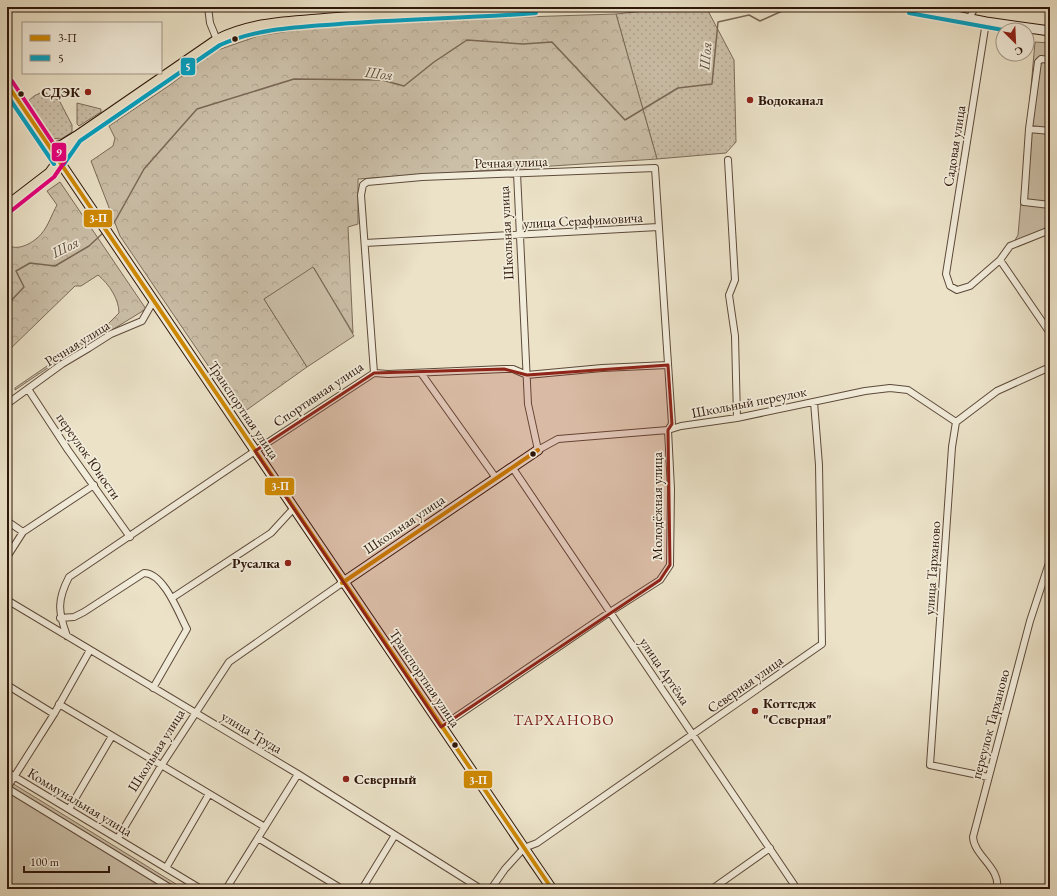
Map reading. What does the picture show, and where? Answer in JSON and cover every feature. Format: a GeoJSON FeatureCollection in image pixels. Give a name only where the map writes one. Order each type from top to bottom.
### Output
{"type":"FeatureCollection","features":[{"type":"Feature","properties":{"kind":"main road"},"geometry":{"type":"LineString","coordinates":[[7,206],[50,173],[76,137],[217,40],[239,30],[267,24],[368,11],[529,7]]}},
{"type":"Feature","properties":{"kind":"street"},"geometry":{"type":"LineString","coordinates":[[208,7],[210,23],[217,40]]}},
{"type":"Feature","properties":{"kind":"street"},"geometry":{"type":"LineString","coordinates":[[910,7],[986,22],[1050,31]]}},
{"type":"Feature","properties":{"kind":"street"},"geometry":{"type":"LineString","coordinates":[[969,18],[975,7]]}},
{"type":"Feature","properties":{"kind":"street","name":"Садовая улица"},"geometry":{"type":"LineString","coordinates":[[986,22],[946,274],[950,286],[957,290],[962,290],[970,286],[1000,260]]}},
{"type":"Feature","properties":{"kind":"street"},"geometry":{"type":"LineString","coordinates":[[1050,60],[1041,59],[1038,62],[1030,129],[1024,202],[1050,205]]}},
{"type":"Feature","properties":{"kind":"street","name":"Транспортная улица"},"geometry":{"type":"LineString","coordinates":[[7,84],[102,226],[154,300],[342,583],[552,889]]}},
{"type":"Feature","properties":{"kind":"street"},"geometry":{"type":"LineString","coordinates":[[1030,129],[1050,131]]}},
{"type":"Feature","properties":{"kind":"street"},"geometry":{"type":"LineString","coordinates":[[50,148],[62,145],[76,137]]}},
{"type":"Feature","properties":{"kind":"street"},"geometry":{"type":"LineString","coordinates":[[728,160],[735,280],[729,295],[735,336],[736,418]]}},
{"type":"Feature","properties":{"kind":"street","name":"Речная улица"},"geometry":{"type":"LineString","coordinates":[[367,182],[517,173],[655,168]]}},
{"type":"Feature","properties":{"kind":"street","name":"Молодёжная улица"},"geometry":{"type":"LineString","coordinates":[[441,727],[610,612],[660,580],[670,565],[671,489],[668,430],[672,424],[655,168]]}},
{"type":"Feature","properties":{"kind":"street","name":"Школьная улица"},"geometry":{"type":"LineString","coordinates":[[118,838],[161,766],[230,662],[342,583],[538,450],[530,420],[517,173]]}},
{"type":"Feature","properties":{"kind":"street","name":"Спортивная улица"},"geometry":{"type":"LineString","coordinates":[[67,636],[60,618],[61,592],[70,577],[255,451],[374,373],[361,195],[363,185],[367,182]]}},
{"type":"Feature","properties":{"kind":"street","name":"улица Серафимовича"},"geometry":{"type":"LineString","coordinates":[[365,243],[658,227]]}},
{"type":"Feature","properties":{"kind":"street"},"geometry":{"type":"LineString","coordinates":[[1050,230],[1010,246],[1000,260],[1050,333]]}},
{"type":"Feature","properties":{"kind":"street","name":"Речная улица"},"geometry":{"type":"LineString","coordinates":[[7,404],[62,364],[111,334],[142,322],[154,300]]}},
{"type":"Feature","properties":{"kind":"street"},"geometry":{"type":"LineString","coordinates":[[374,373],[421,373],[504,369],[513,370],[527,375],[602,368],[668,365]]}},
{"type":"Feature","properties":{"kind":"street"},"geometry":{"type":"LineString","coordinates":[[956,422],[997,391],[1050,367]]}},
{"type":"Feature","properties":{"kind":"street"},"geometry":{"type":"LineString","coordinates":[[421,373],[496,478]]}},
{"type":"Feature","properties":{"kind":"street","name":"Школьный переулок"},"geometry":{"type":"LineString","coordinates":[[538,450],[558,439],[668,430],[681,426],[736,418],[865,390],[890,388],[908,390],[956,422]]}},
{"type":"Feature","properties":{"kind":"street","name":"переулок Юности"},"geometry":{"type":"LineString","coordinates":[[28,389],[68,450],[130,537]]}},
{"type":"Feature","properties":{"kind":"street","name":"Северная улица"},"geometry":{"type":"LineString","coordinates":[[491,889],[505,869],[524,848],[537,843],[557,830],[822,644],[820,465],[814,402]]}},
{"type":"Feature","properties":{"kind":"street","name":"улица Тарханово"},"geometry":{"type":"LineString","coordinates":[[956,422],[952,447],[930,765],[988,777]]}},
{"type":"Feature","properties":{"kind":"street","name":"улица Артёма"},"geometry":{"type":"LineString","coordinates":[[512,467],[797,889]]}},
{"type":"Feature","properties":{"kind":"street"},"geometry":{"type":"LineString","coordinates":[[7,557],[23,532],[94,485]]}},
{"type":"Feature","properties":{"kind":"street"},"geometry":{"type":"LineString","coordinates":[[172,598],[271,533],[293,509]]}},
{"type":"Feature","properties":{"kind":"street"},"geometry":{"type":"LineString","coordinates":[[7,521],[23,532]]}},
{"type":"Feature","properties":{"kind":"street","name":"переулок Тарханово"},"geometry":{"type":"LineString","coordinates":[[997,889],[993,870],[975,846],[974,842],[988,777],[1030,622],[1050,560]]}},
{"type":"Feature","properties":{"kind":"street"},"geometry":{"type":"LineString","coordinates":[[60,618],[74,617],[84,612],[144,573],[148,573],[157,578],[172,598],[187,629],[153,688]]}},
{"type":"Feature","properties":{"kind":"street","name":"улица Труда"},"geometry":{"type":"LineString","coordinates":[[7,600],[298,774],[481,889]]}},
{"type":"Feature","properties":{"kind":"street"},"geometry":{"type":"LineString","coordinates":[[90,650],[54,714],[7,788],[172,889]]}},
{"type":"Feature","properties":{"kind":"street"},"geometry":{"type":"LineString","coordinates":[[7,685],[54,714]]}},
{"type":"Feature","properties":{"kind":"street"},"geometry":{"type":"LineString","coordinates":[[59,704],[265,827]]}},
{"type":"Feature","properties":{"kind":"street"},"geometry":{"type":"LineString","coordinates":[[69,809],[112,736]]}},
{"type":"Feature","properties":{"kind":"street","name":"Коммунальная улица"},"geometry":{"type":"LineString","coordinates":[[7,772],[201,889]]}},
{"type":"Feature","properties":{"kind":"street"},"geometry":{"type":"LineString","coordinates":[[226,889],[298,774]]}},
{"type":"Feature","properties":{"kind":"street"},"geometry":{"type":"LineString","coordinates":[[166,868],[209,794]]}},
{"type":"Feature","properties":{"kind":"street"},"geometry":{"type":"LineString","coordinates":[[362,889],[396,835]]}},
{"type":"Feature","properties":{"kind":"street"},"geometry":{"type":"LineString","coordinates":[[258,838],[342,889]]}},
{"type":"Feature","properties":{"kind":"street"},"geometry":{"type":"LineString","coordinates":[[712,889],[770,848]]}},
{"type":"Feature","properties":{"kind":"highlighted area"},"geometry":{"type":"Polygon","coordinates":[[[668,365],[672,424],[668,430],[670,565],[660,580],[441,727],[255,451],[374,373],[504,369],[527,375],[668,365]]]}},
{"type":"Feature","properties":{"kind":"green space"},"geometry":{"type":"Polygon","coordinates":[[[682,7],[706,7],[734,60],[736,142],[726,153],[657,159],[616,14],[682,7]]]}},
{"type":"Feature","properties":{"kind":"green space"},"geometry":{"type":"Polygon","coordinates":[[[616,14],[657,159],[358,179],[358,224],[348,227],[353,333],[314,268],[264,299],[307,367],[241,414],[120,236],[91,161],[113,146],[115,138],[109,126],[170,85],[215,51],[258,36],[340,23],[616,14]]]}},
{"type":"Feature","properties":{"kind":"green space"},"geometry":{"type":"Polygon","coordinates":[[[1035,42],[1050,43],[1050,228],[1014,242],[1018,235],[1033,62],[1035,62],[1035,42]]]}},
{"type":"Feature","properties":{"kind":"green space"},"geometry":{"type":"Polygon","coordinates":[[[44,91],[51,97],[59,100],[72,125],[72,132],[61,139],[49,138],[27,102],[34,96],[44,91]]]}},
{"type":"Feature","properties":{"kind":"green space"},"geometry":{"type":"Polygon","coordinates":[[[77,103],[101,109],[101,112],[79,126],[77,124],[77,103]]]}},
{"type":"Feature","properties":{"kind":"green space"},"geometry":{"type":"Polygon","coordinates":[[[60,182],[146,309],[107,333],[104,330],[105,327],[119,313],[119,308],[113,292],[98,275],[81,286],[75,286],[7,352],[7,244],[21,247],[35,240],[42,233],[57,205],[47,191],[60,182]]]}},
{"type":"Feature","properties":{"kind":"green space"},"geometry":{"type":"Polygon","coordinates":[[[313,267],[354,336],[307,367],[264,299],[313,267]]]}},
{"type":"Feature","properties":{"kind":"green space"},"geometry":{"type":"Polygon","coordinates":[[[98,331],[98,334],[15,390],[15,388],[98,331]]]}},
{"type":"Feature","properties":{"kind":"green space"},"geometry":{"type":"Polygon","coordinates":[[[7,780],[184,889],[7,889],[7,780]]]}},
{"type":"Feature","properties":{"kind":"waterway","name":"Шоя"},"geometry":{"type":"LineString","coordinates":[[109,227],[114,223],[144,169],[197,109],[294,79],[382,80],[404,86],[434,62],[467,40],[523,44],[552,42],[625,120],[678,88],[712,84],[718,22],[749,15],[760,21],[791,7]]}},
{"type":"Feature","properties":{"kind":"waterway","name":"Шоя"},"geometry":{"type":"LineString","coordinates":[[7,305],[24,287],[16,271],[30,263],[55,266],[89,246],[103,233]]}},
{"type":"Feature","properties":{"kind":"transit line","name":"5"},"geometry":{"type":"LineString","coordinates":[[64,164],[80,141],[220,45],[234,39],[278,29],[308,26],[536,13]]}},
{"type":"Feature","properties":{"kind":"transit line","name":"5"},"geometry":{"type":"LineString","coordinates":[[909,13],[995,29]]}},
{"type":"Feature","properties":{"kind":"transit line","name":"9"},"geometry":{"type":"LineString","coordinates":[[11,211],[54,177],[65,161],[12,81]]}},
{"type":"Feature","properties":{"kind":"transit line","name":"3-П"},"geometry":{"type":"LineString","coordinates":[[7,84],[552,889]]}},
{"type":"Feature","properties":{"kind":"transit line","name":"5"},"geometry":{"type":"LineString","coordinates":[[7,95],[54,164]]}},
{"type":"Feature","properties":{"kind":"transit line","name":"3-П"},"geometry":{"type":"LineString","coordinates":[[342,583],[538,450]]}},
{"type":"Feature","properties":{"kind":"place","name":"СДЭК"},"geometry":{"type":"Point","coordinates":[88,92]}},
{"type":"Feature","properties":{"kind":"place","name":"Водоканал"},"geometry":{"type":"Point","coordinates":[750,100]}},
{"type":"Feature","properties":{"kind":"place","name":"Русалка"},"geometry":{"type":"Point","coordinates":[288,563]}},
{"type":"Feature","properties":{"kind":"place","name":"Коттедж \"Северная\""},"geometry":{"type":"Point","coordinates":[755,711]}},
{"type":"Feature","properties":{"kind":"place","name":"Северный"},"geometry":{"type":"Point","coordinates":[346,779]}},
{"type":"Feature","properties":{"kind":"district","name":"ТАРХАНОВО"},"geometry":{"type":"Point","coordinates":[564,719]}}]}
